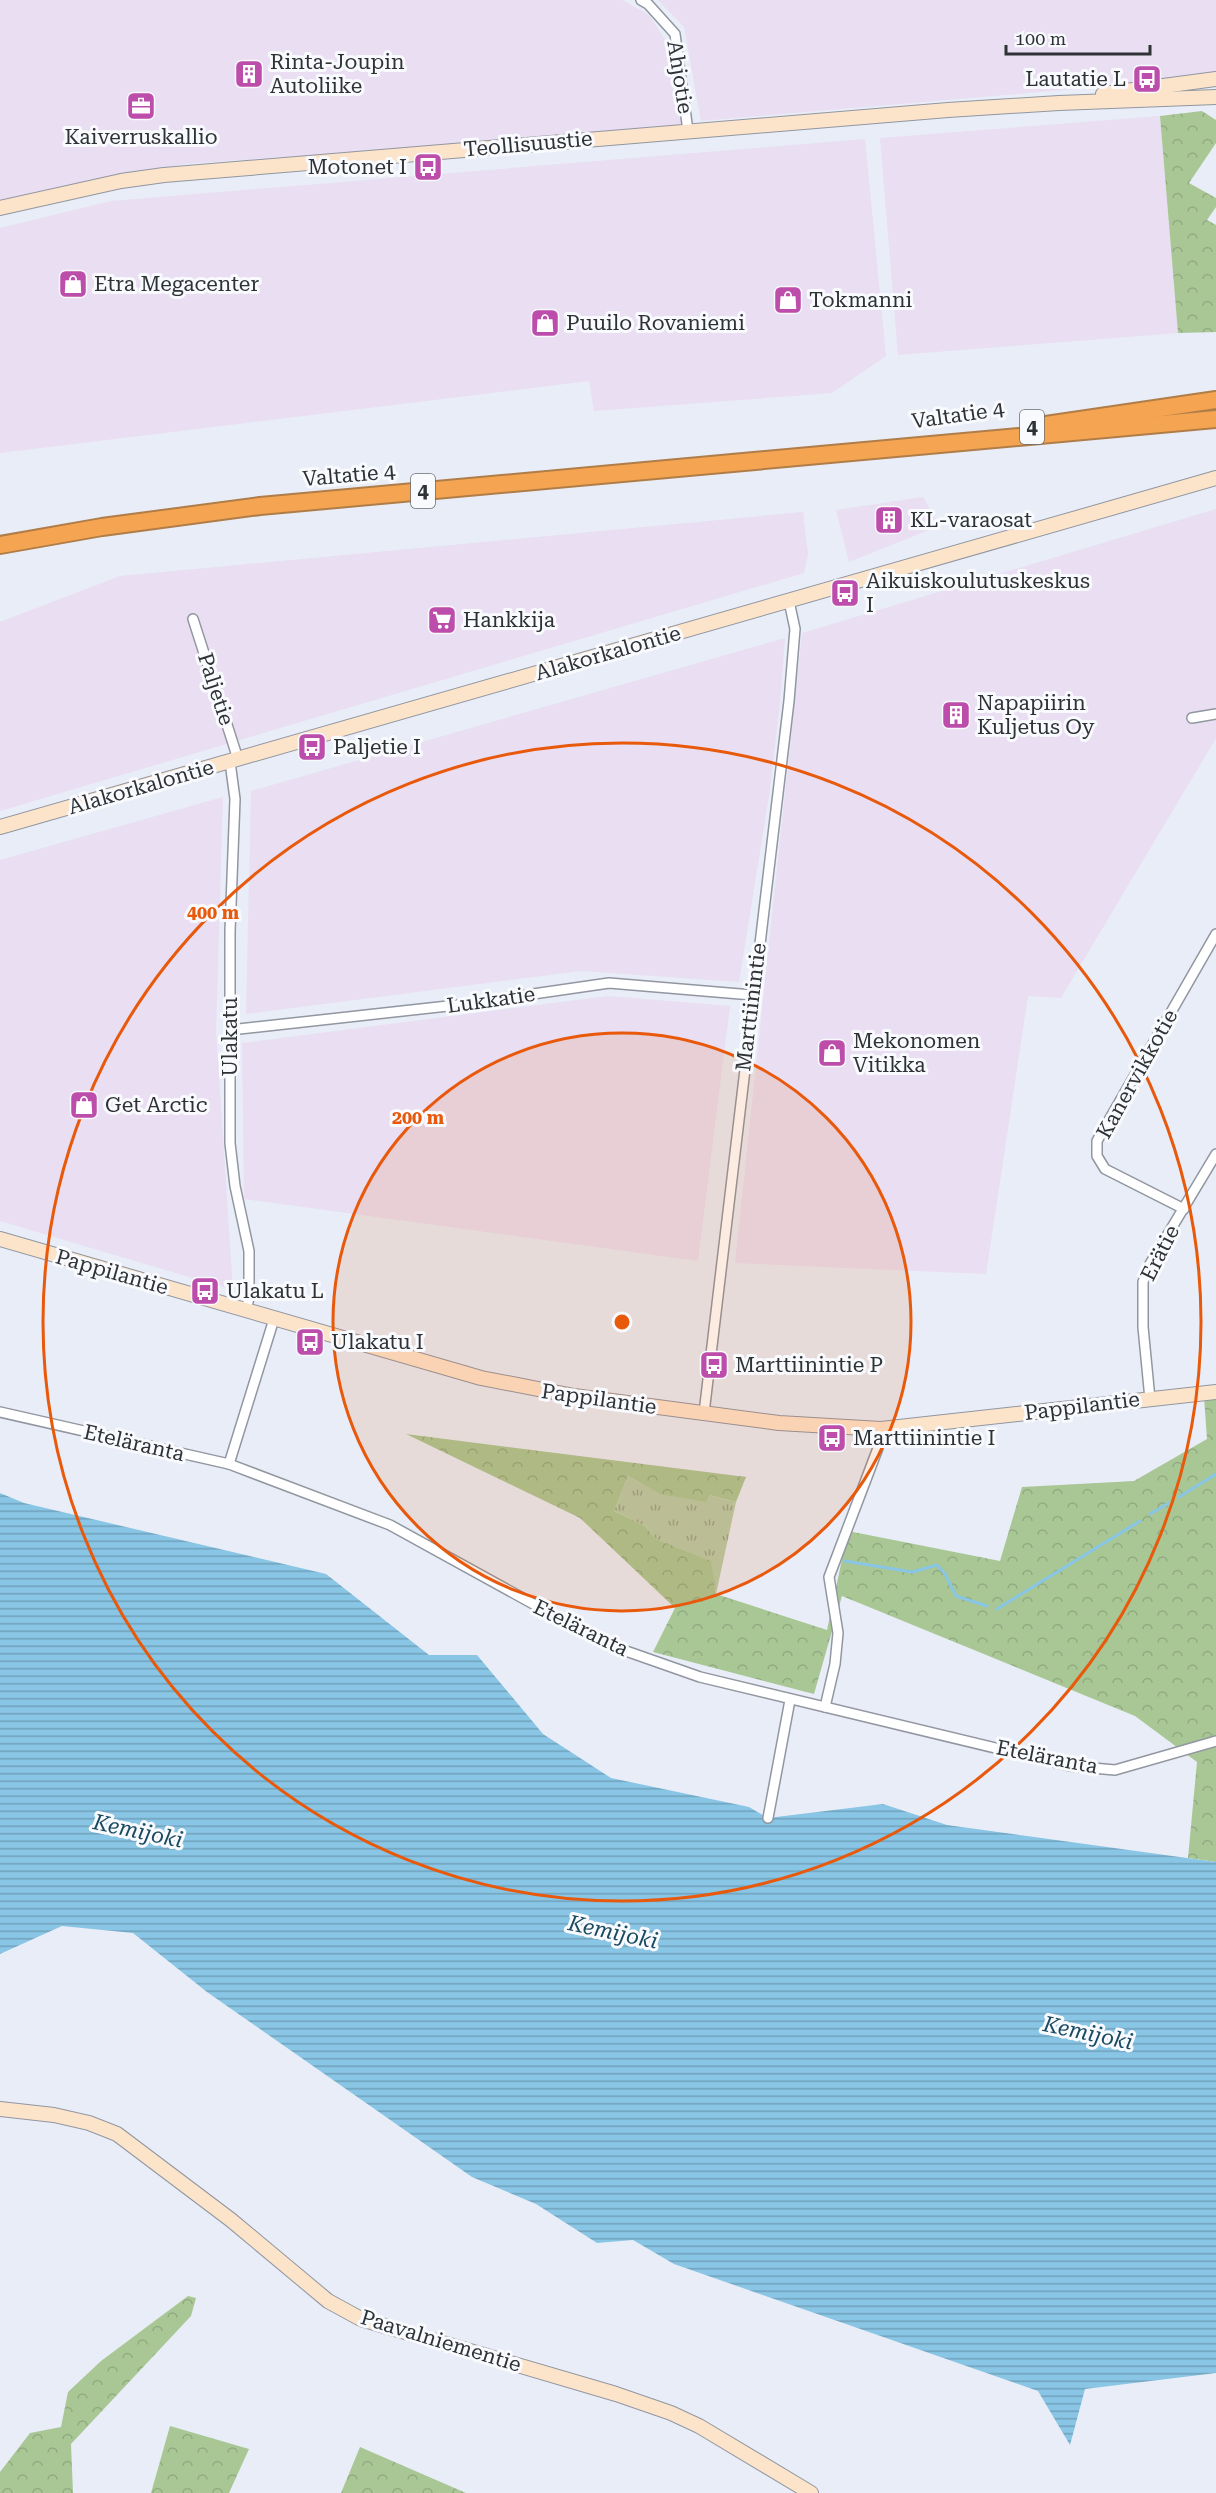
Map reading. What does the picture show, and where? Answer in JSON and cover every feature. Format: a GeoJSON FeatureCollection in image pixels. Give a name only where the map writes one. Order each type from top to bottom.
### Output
{"type":"FeatureCollection","features":[{"type":"Feature","properties":{"kind":"highway","name":"Valtatie 4"},"geometry":{"type":"LineString","coordinates":[[848,453],[1216,400]]}},
{"type":"Feature","properties":{"kind":"highway","name":"Valtatie 4"},"geometry":{"type":"LineString","coordinates":[[0,545],[102,527],[260,506],[1216,419]]}},
{"type":"Feature","properties":{"kind":"street","name":"Ahjotie"},"geometry":{"type":"LineString","coordinates":[[641,0],[648,4],[675,34],[688,131]]}},
{"type":"Feature","properties":{"kind":"street","name":"Teollisuustie"},"geometry":{"type":"LineString","coordinates":[[1059,103],[1101,94],[1216,80]]}},
{"type":"Feature","properties":{"kind":"street","name":"Teollisuustie"},"geometry":{"type":"LineString","coordinates":[[0,208],[121,181],[164,175],[688,131],[1059,103],[1216,97]]}},
{"type":"Feature","properties":{"kind":"street","name":"Alakorkalontie"},"geometry":{"type":"LineString","coordinates":[[0,827],[1216,478]]}},
{"type":"Feature","properties":{"kind":"street","name":"Marttiinintie"},"geometry":{"type":"LineString","coordinates":[[704,1413],[752,995],[789,701],[795,629],[789,601]]}},
{"type":"Feature","properties":{"kind":"street","name":"Paljetie"},"geometry":{"type":"LineString","coordinates":[[193,619],[234,761]]}},
{"type":"Feature","properties":{"kind":"street"},"geometry":{"type":"LineString","coordinates":[[1192,718],[1216,714]]}},
{"type":"Feature","properties":{"kind":"street","name":"Ulakatu"},"geometry":{"type":"LineString","coordinates":[[234,761],[230,1143],[235,1186],[249,1251],[249,1298],[246,1311]]}},
{"type":"Feature","properties":{"kind":"street","name":"Kanervikkotie"},"geometry":{"type":"LineString","coordinates":[[1184,1209],[1105,1169],[1097,1156],[1097,1141],[1216,934]]}},
{"type":"Feature","properties":{"kind":"street","name":"Lukkatie"},"geometry":{"type":"LineString","coordinates":[[230,1030],[457,1005],[609,983],[752,995]]}},
{"type":"Feature","properties":{"kind":"street","name":"Erätie"},"geometry":{"type":"LineString","coordinates":[[1150,1399],[1143,1327],[1143,1282],[1150,1264],[1216,1154]]}},
{"type":"Feature","properties":{"kind":"street","name":"Pappilantie"},"geometry":{"type":"LineString","coordinates":[[0,1239],[274,1319],[511,1384],[574,1396],[704,1413],[803,1425],[881,1429],[1216,1392]]}},
{"type":"Feature","properties":{"kind":"street"},"geometry":{"type":"LineString","coordinates":[[229,1464],[274,1319]]}},
{"type":"Feature","properties":{"kind":"street","name":"Eteläranta"},"geometry":{"type":"LineString","coordinates":[[0,1412],[229,1464],[390,1525],[606,1644],[700,1677],[1070,1766],[1115,1770],[1216,1741]]}},
{"type":"Feature","properties":{"kind":"street"},"geometry":{"type":"LineString","coordinates":[[825,1707],[835,1664],[838,1633],[829,1577],[878,1448],[881,1429]]}},
{"type":"Feature","properties":{"kind":"street"},"geometry":{"type":"LineString","coordinates":[[768,1818],[790,1700]]}},
{"type":"Feature","properties":{"kind":"street","name":"Paavalniementie"},"geometry":{"type":"LineString","coordinates":[[0,2109],[54,2115],[88,2123],[117,2134],[231,2220],[328,2301],[361,2319],[616,2394],[671,2413],[699,2426],[811,2493]]}},
{"type":"Feature","properties":{"kind":"shaded area"},"geometry":{"type":"Polygon","coordinates":[[[0,0],[622,0],[649,15],[671,49],[682,129],[184,164],[0,201],[0,0]]]}},
{"type":"Feature","properties":{"kind":"shaded area"},"geometry":{"type":"Polygon","coordinates":[[[658,0],[1216,0],[1216,77],[701,121],[684,27],[658,0]]]}},
{"type":"Feature","properties":{"kind":"shaded area"},"geometry":{"type":"Polygon","coordinates":[[[1160,116],[1178,333],[898,355],[880,138],[1160,116]]]}},
{"type":"Feature","properties":{"kind":"shaded area"},"geometry":{"type":"Polygon","coordinates":[[[865,139],[886,356],[832,393],[594,411],[589,381],[0,453],[0,228],[111,201],[865,139]]]}},
{"type":"Feature","properties":{"kind":"shaded area"},"geometry":{"type":"Polygon","coordinates":[[[923,497],[939,526],[849,562],[836,510],[923,497]]]}},
{"type":"Feature","properties":{"kind":"shaded area"},"geometry":{"type":"Polygon","coordinates":[[[1216,509],[1216,738],[1061,998],[1028,996],[986,1274],[735,1263],[802,633],[1216,509]]]}},
{"type":"Feature","properties":{"kind":"shaded area"},"geometry":{"type":"Polygon","coordinates":[[[803,512],[808,554],[804,573],[0,811],[0,622],[120,576],[803,512]]]}},
{"type":"Feature","properties":{"kind":"shaded area"},"geometry":{"type":"Polygon","coordinates":[[[785,638],[769,796],[739,982],[581,971],[246,1014],[251,791],[785,638]]]}},
{"type":"Feature","properties":{"kind":"shaded area"},"geometry":{"type":"Polygon","coordinates":[[[223,797],[216,1031],[233,1290],[0,1221],[0,860],[223,797]]]}},
{"type":"Feature","properties":{"kind":"shaded area"},"geometry":{"type":"Polygon","coordinates":[[[608,996],[730,1006],[698,1261],[244,1199],[242,1043],[608,996]]]}},
{"type":"Feature","properties":{"kind":"green space"},"geometry":{"type":"Polygon","coordinates":[[[1202,111],[1216,120],[1216,143],[1189,183],[1216,198],[1216,207],[1207,220],[1216,225],[1216,332],[1178,333],[1160,116],[1202,111]]]}},
{"type":"Feature","properties":{"kind":"green space"},"geometry":{"type":"Polygon","coordinates":[[[1216,1396],[1216,1862],[1188,1858],[1197,1762],[1135,1716],[842,1596],[814,1694],[653,1652],[675,1608],[580,1518],[406,1434],[746,1477],[736,1502],[709,1495],[706,1502],[660,1494],[628,1476],[614,1511],[645,1526],[656,1539],[711,1561],[716,1594],[827,1630],[848,1531],[1000,1561],[1022,1487],[1134,1481],[1207,1439],[1204,1397],[1216,1396]]]}},
{"type":"Feature","properties":{"kind":"green space"},"geometry":{"type":"Polygon","coordinates":[[[628,1476],[661,1494],[709,1495],[736,1502],[716,1594],[710,1561],[656,1539],[645,1526],[614,1511],[628,1476]]]}},
{"type":"Feature","properties":{"kind":"green space"},"geometry":{"type":"Polygon","coordinates":[[[188,2296],[196,2298],[191,2316],[71,2444],[73,2493],[0,2493],[0,2472],[30,2433],[61,2427],[68,2392],[101,2361],[188,2296]]]}},
{"type":"Feature","properties":{"kind":"green space"},"geometry":{"type":"Polygon","coordinates":[[[170,2426],[249,2449],[229,2493],[151,2493],[170,2426]]]}},
{"type":"Feature","properties":{"kind":"green space"},"geometry":{"type":"Polygon","coordinates":[[[360,2447],[466,2493],[341,2493],[360,2447]]]}},
{"type":"Feature","properties":{"kind":"water","name":"Kemijoki"},"geometry":{"type":"Polygon","coordinates":[[[0,1493],[24,1503],[326,1574],[429,1655],[477,1655],[543,1734],[611,1778],[749,1807],[768,1818],[883,1804],[947,1825],[1216,1862],[1216,2373],[1085,2389],[1070,2445],[1038,2391],[674,2264],[633,2240],[597,2243],[536,2204],[472,2177],[207,1992],[133,1933],[62,1926],[0,1954],[0,1493]]]}},
{"type":"Feature","properties":{"kind":"waterway"},"geometry":{"type":"LineString","coordinates":[[1179,1497],[1216,1474]]}},
{"type":"Feature","properties":{"kind":"waterway"},"geometry":{"type":"LineString","coordinates":[[1150,1514],[1169,1503]]}},
{"type":"Feature","properties":{"kind":"waterway"},"geometry":{"type":"LineString","coordinates":[[997,1609],[1140,1521]]}},
{"type":"Feature","properties":{"kind":"waterway"},"geometry":{"type":"LineString","coordinates":[[845,1561],[912,1572],[937,1565],[945,1574],[956,1596],[987,1606]]}},
{"type":"Feature","properties":{"kind":"place","name":"Rinta-Joupin Autoliike"},"geometry":{"type":"Point","coordinates":[249,74]}},
{"type":"Feature","properties":{"kind":"place","name":"Lautatie L"},"geometry":{"type":"Point","coordinates":[1147,79]}},
{"type":"Feature","properties":{"kind":"place","name":"Kaiverruskallio"},"geometry":{"type":"Point","coordinates":[141,106]}},
{"type":"Feature","properties":{"kind":"place","name":"Motonet I"},"geometry":{"type":"Point","coordinates":[428,167]}},
{"type":"Feature","properties":{"kind":"place","name":"Etra Megacenter"},"geometry":{"type":"Point","coordinates":[73,284]}},
{"type":"Feature","properties":{"kind":"place","name":"Tokmanni"},"geometry":{"type":"Point","coordinates":[788,300]}},
{"type":"Feature","properties":{"kind":"place","name":"Puuilo Rovaniemi"},"geometry":{"type":"Point","coordinates":[545,323]}},
{"type":"Feature","properties":{"kind":"place","name":"KL-varaosat"},"geometry":{"type":"Point","coordinates":[889,520]}},
{"type":"Feature","properties":{"kind":"place","name":"Aikuiskoulutuskeskus I"},"geometry":{"type":"Point","coordinates":[845,593]}},
{"type":"Feature","properties":{"kind":"place","name":"Hankkija"},"geometry":{"type":"Point","coordinates":[442,620]}},
{"type":"Feature","properties":{"kind":"place","name":"Napapiirin Kuljetus Oy"},"geometry":{"type":"Point","coordinates":[956,715]}},
{"type":"Feature","properties":{"kind":"place","name":"Paljetie I"},"geometry":{"type":"Point","coordinates":[312,747]}},
{"type":"Feature","properties":{"kind":"place","name":"Mekonomen Vitikka"},"geometry":{"type":"Point","coordinates":[832,1053]}},
{"type":"Feature","properties":{"kind":"place","name":"Get Arctic"},"geometry":{"type":"Point","coordinates":[84,1105]}},
{"type":"Feature","properties":{"kind":"place","name":"Ulakatu L"},"geometry":{"type":"Point","coordinates":[205,1291]}},
{"type":"Feature","properties":{"kind":"place","name":"Ulakatu I"},"geometry":{"type":"Point","coordinates":[310,1342]}},
{"type":"Feature","properties":{"kind":"place","name":"Marttiinintie P"},"geometry":{"type":"Point","coordinates":[714,1365]}},
{"type":"Feature","properties":{"kind":"place","name":"Marttiinintie I"},"geometry":{"type":"Point","coordinates":[832,1438]}}]}
